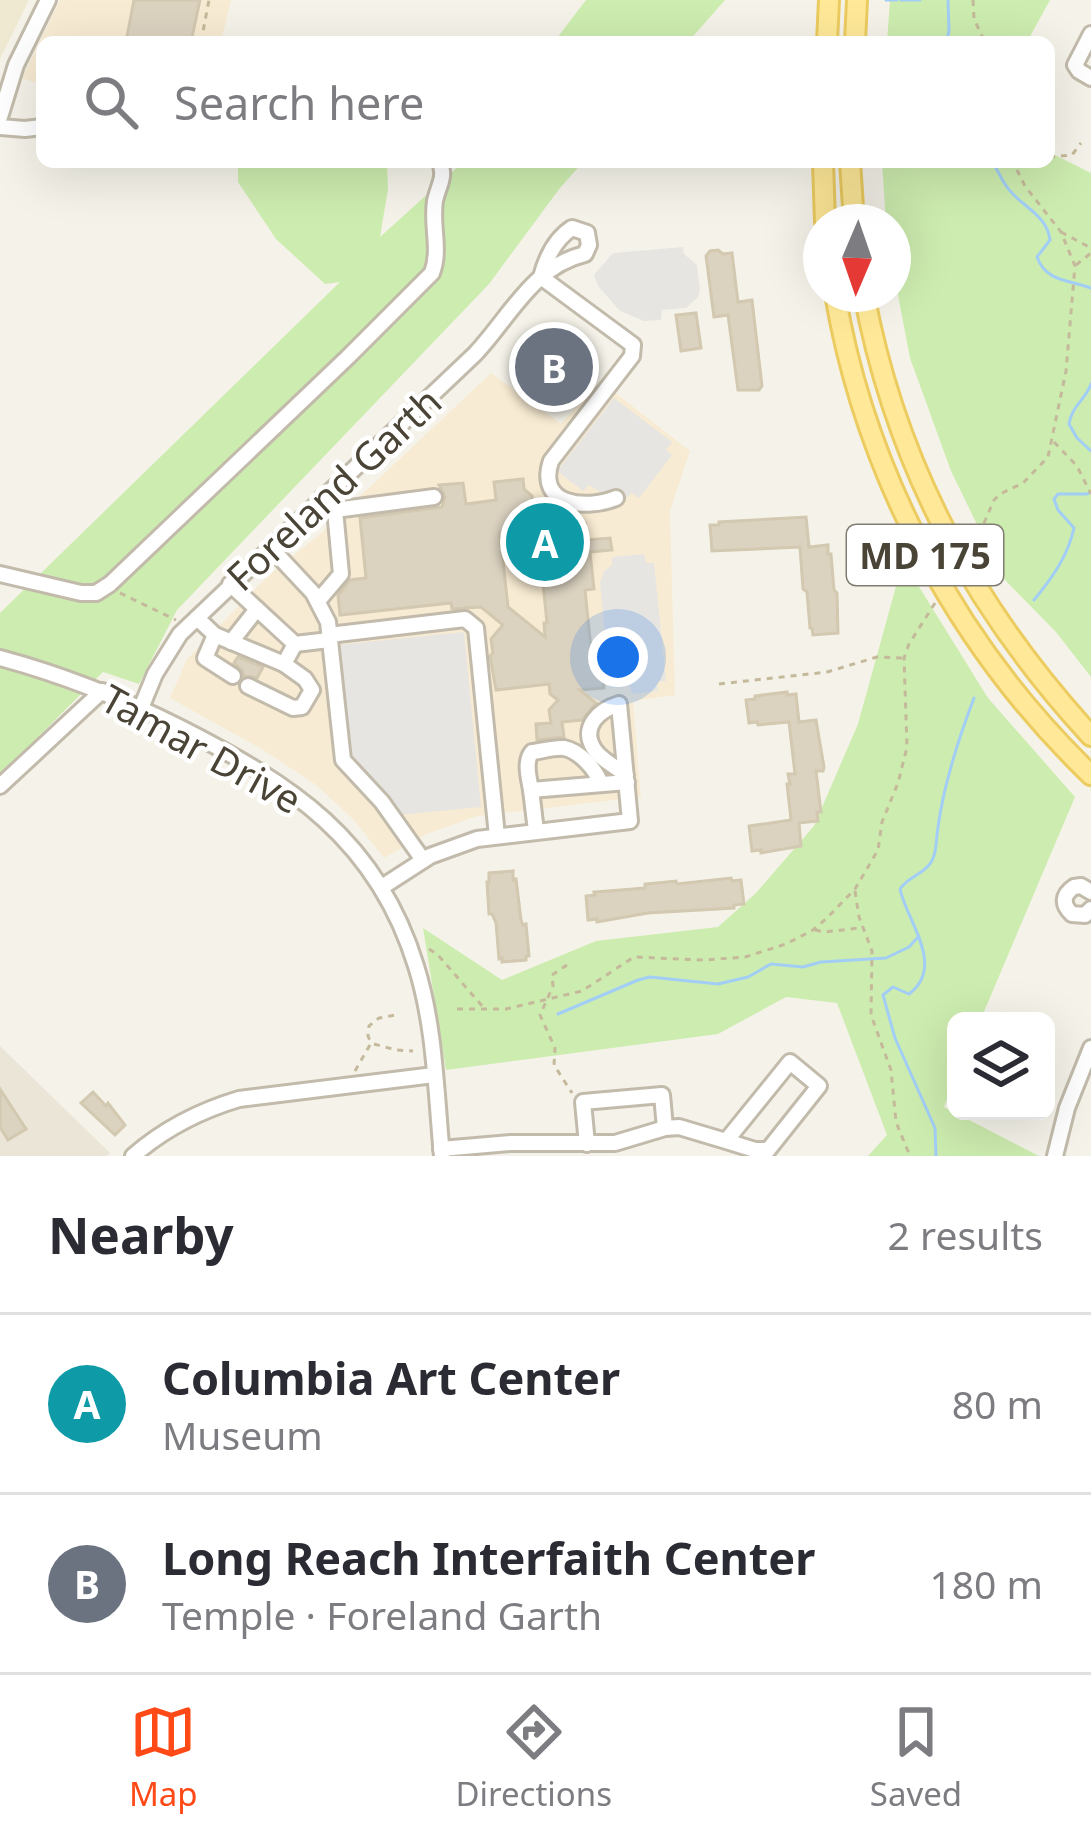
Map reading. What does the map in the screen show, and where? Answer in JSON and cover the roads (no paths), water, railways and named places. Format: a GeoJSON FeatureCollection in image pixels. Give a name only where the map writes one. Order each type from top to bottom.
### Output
{"type":"FeatureCollection","features":[{"type":"Feature","properties":{"kind":"main road"},"geometry":{"type":"LineString","coordinates":[[827,36],[829,0]]}},
{"type":"Feature","properties":{"kind":"main road"},"geometry":{"type":"LineString","coordinates":[[855,36],[857,0]]}},
{"type":"Feature","properties":{"kind":"main road"},"geometry":{"type":"LineString","coordinates":[[823,168],[825,204]]}},
{"type":"Feature","properties":{"kind":"main road"},"geometry":{"type":"LineString","coordinates":[[850,168],[853,204]]}},
{"type":"Feature","properties":{"kind":"main road","name":"MD 175"},"geometry":{"type":"LineString","coordinates":[[838,312],[867,422],[925,556],[986,654],[1091,775]]}},
{"type":"Feature","properties":{"kind":"main road","name":"MD 175"},"geometry":{"type":"LineString","coordinates":[[868,312],[895,414],[951,545],[1008,637],[1091,736]]}},
{"type":"Feature","properties":{"kind":"street"},"geometry":{"type":"LineString","coordinates":[[0,117],[16,65],[48,0]]}},
{"type":"Feature","properties":{"kind":"street"},"geometry":{"type":"LineString","coordinates":[[1091,34],[1076,64],[1091,78]]}},
{"type":"Feature","properties":{"kind":"street"},"geometry":{"type":"LineString","coordinates":[[0,127],[36,128]]}},
{"type":"Feature","properties":{"kind":"street"},"geometry":{"type":"LineString","coordinates":[[0,574],[81,593],[105,588],[432,273],[437,255],[435,203],[443,168]]}},
{"type":"Feature","properties":{"kind":"street","name":"Foreland Garth"},"geometry":{"type":"LineString","coordinates":[[141,708],[162,661],[193,622],[475,354],[541,277],[633,345],[632,356],[548,469],[551,488],[564,501],[585,504],[616,498]]}},
{"type":"Feature","properties":{"kind":"street"},"geometry":{"type":"LineString","coordinates":[[335,510],[434,497]]}},
{"type":"Feature","properties":{"kind":"street"},"geometry":{"type":"LineString","coordinates":[[318,601],[341,574],[335,510],[322,498]]}},
{"type":"Feature","properties":{"kind":"street"},"geometry":{"type":"LineString","coordinates":[[270,547],[318,601],[328,622],[343,760],[382,802],[423,860]]}},
{"type":"Feature","properties":{"kind":"street"},"geometry":{"type":"LineString","coordinates":[[230,584],[295,644]]}},
{"type":"Feature","properties":{"kind":"street"},"geometry":{"type":"LineString","coordinates":[[231,642],[257,609]]}},
{"type":"Feature","properties":{"kind":"street"},"geometry":{"type":"LineString","coordinates":[[295,644],[465,620],[476,628],[497,836]]}},
{"type":"Feature","properties":{"kind":"street"},"geometry":{"type":"LineString","coordinates":[[193,622],[284,664],[312,690],[298,709],[248,686]]}},
{"type":"Feature","properties":{"kind":"street"},"geometry":{"type":"LineString","coordinates":[[215,635],[206,658],[232,676]]}},
{"type":"Feature","properties":{"kind":"street"},"geometry":{"type":"LineString","coordinates":[[284,664],[295,644]]}},
{"type":"Feature","properties":{"kind":"street","name":"Tamar Drive"},"geometry":{"type":"LineString","coordinates":[[0,658],[141,708],[267,775],[337,830],[382,887],[416,964],[427,1016],[442,1153]]}},
{"type":"Feature","properties":{"kind":"street"},"geometry":{"type":"LineString","coordinates":[[0,786],[102,691]]}},
{"type":"Feature","properties":{"kind":"street"},"geometry":{"type":"LineString","coordinates":[[382,887],[448,848],[497,836],[630,820],[619,704],[604,709],[590,730],[592,747],[626,779]]}},
{"type":"Feature","properties":{"kind":"street"},"geometry":{"type":"LineString","coordinates":[[592,747],[609,749],[623,741]]}},
{"type":"Feature","properties":{"kind":"street"},"geometry":{"type":"LineString","coordinates":[[536,831],[529,754],[568,749],[595,770],[601,784]]}},
{"type":"Feature","properties":{"kind":"street"},"geometry":{"type":"LineString","coordinates":[[531,790],[626,779]]}},
{"type":"Feature","properties":{"kind":"street"},"geometry":{"type":"LineString","coordinates":[[1090,912],[1072,914],[1065,896],[1074,887],[1091,892]]}},
{"type":"Feature","properties":{"kind":"street"},"geometry":{"type":"LineString","coordinates":[[1055,1156],[1067,1108],[1091,1048]]}},
{"type":"Feature","properties":{"kind":"street"},"geometry":{"type":"LineString","coordinates":[[442,1153],[511,1143],[615,1144],[679,1127],[755,1150],[768,1150],[819,1086],[790,1062],[726,1141]]}},
{"type":"Feature","properties":{"kind":"street"},"geometry":{"type":"LineString","coordinates":[[133,1156],[165,1130],[239,1099],[434,1075]]}},
{"type":"Feature","properties":{"kind":"street"},"geometry":{"type":"LineString","coordinates":[[587,1144],[583,1102],[662,1095],[665,1128]]}},
{"type":"Feature","properties":{"kind":"waterway"},"geometry":{"type":"LineString","coordinates":[[886,0],[897,0]]}},
{"type":"Feature","properties":{"kind":"waterway"},"geometry":{"type":"LineString","coordinates":[[901,0],[920,0]]}},
{"type":"Feature","properties":{"kind":"waterway"},"geometry":{"type":"LineString","coordinates":[[948,0],[948,36]]}},
{"type":"Feature","properties":{"kind":"waterway"},"geometry":{"type":"LineString","coordinates":[[996,168],[1048,231],[1050,240],[1037,257],[1041,265],[1059,279],[1091,288]]}},
{"type":"Feature","properties":{"kind":"waterway"},"geometry":{"type":"LineString","coordinates":[[1091,384],[1069,424],[1091,451]]}},
{"type":"Feature","properties":{"kind":"waterway"},"geometry":{"type":"LineString","coordinates":[[1034,600],[1058,566],[1074,528],[1054,499],[1058,494],[1091,492]]}},
{"type":"Feature","properties":{"kind":"waterway"},"geometry":{"type":"LineString","coordinates":[[936,1156],[935,1128],[895,1038],[883,995],[893,987],[909,994],[924,970],[921,943],[900,889],[934,857],[948,778],[974,698]]}},
{"type":"Feature","properties":{"kind":"waterway"},"geometry":{"type":"LineString","coordinates":[[558,1014],[650,977],[718,984],[748,977],[771,964],[803,967],[886,958],[909,947],[919,936]]}},
{"type":"Feature","properties":{"kind":"place","name":"Long Reach Interfaith Center"},"geometry":{"type":"Point","coordinates":[554,367]}},
{"type":"Feature","properties":{"kind":"place","name":"Columbia Art Center"},"geometry":{"type":"Point","coordinates":[545,542]}}]}
